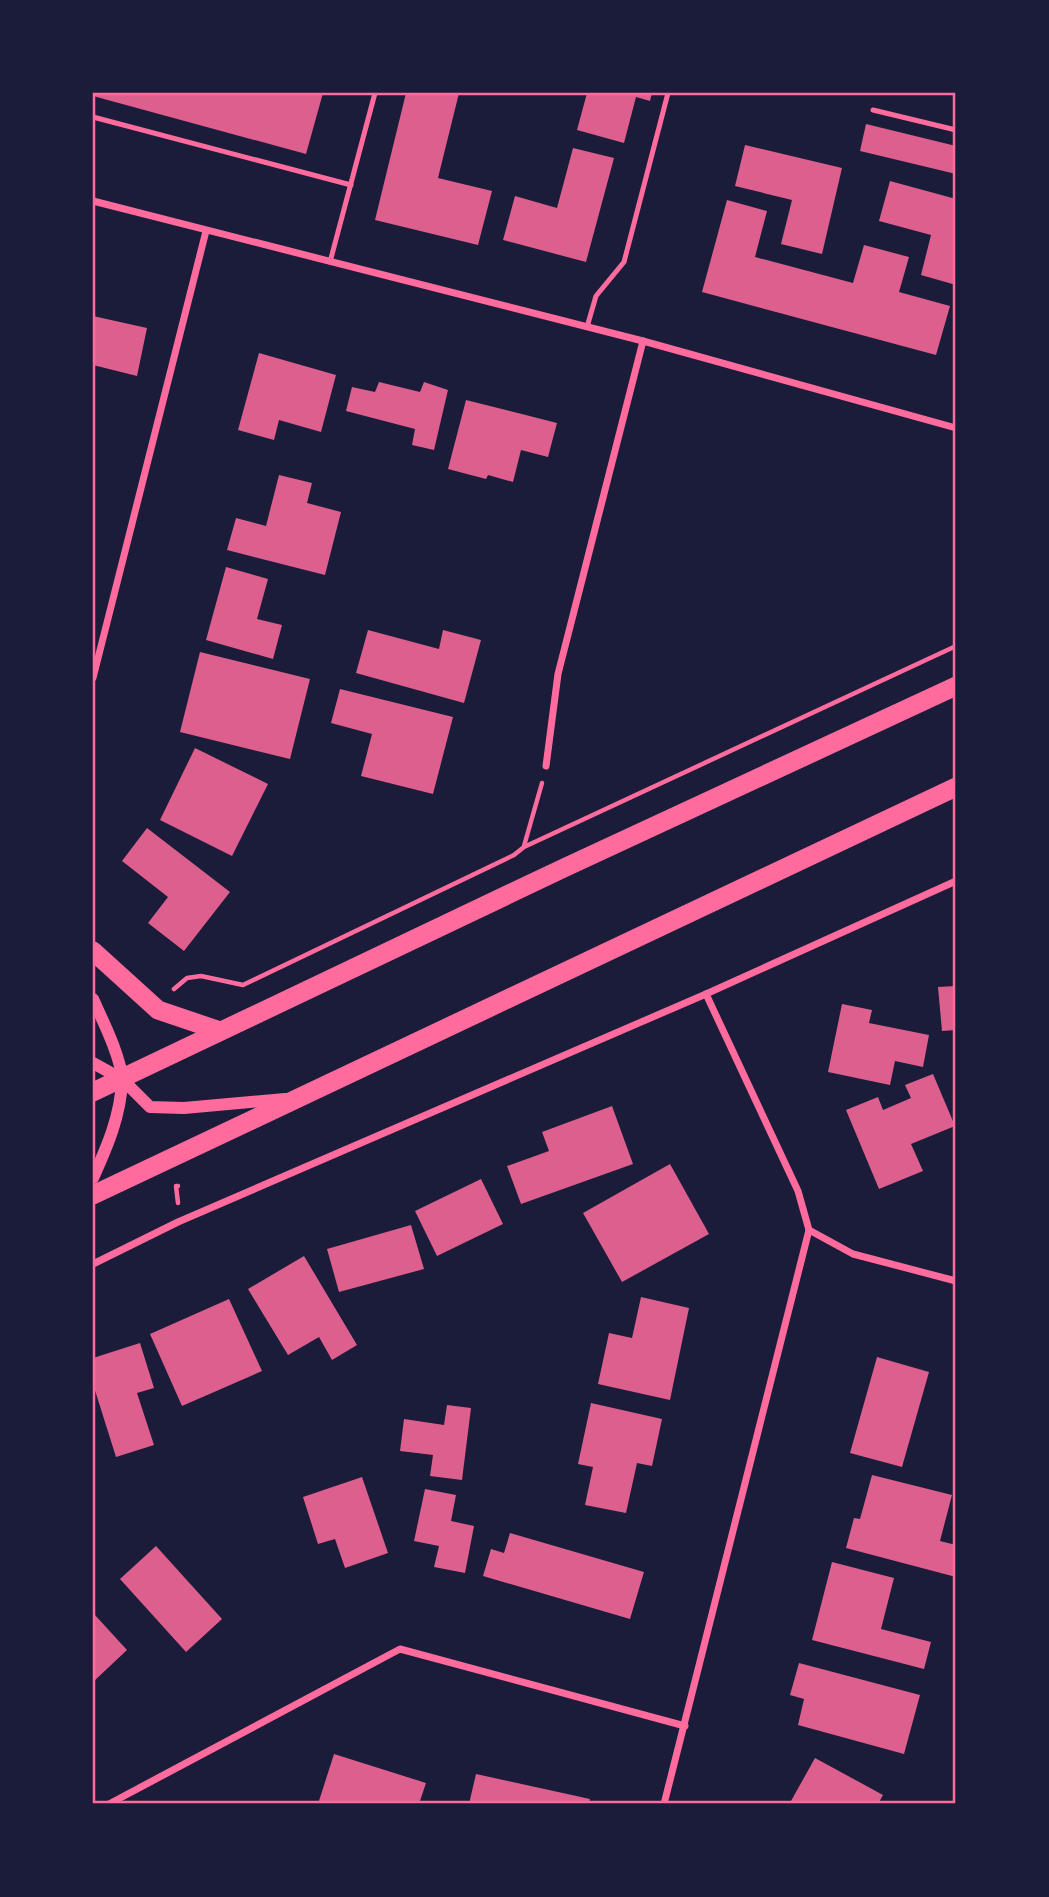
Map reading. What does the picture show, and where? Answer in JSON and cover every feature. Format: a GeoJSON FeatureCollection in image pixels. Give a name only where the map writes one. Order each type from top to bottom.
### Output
{"type":"FeatureCollection","features":[{"type":"Feature","properties":{"kind":"highway"},"geometry":{"type":"LineString","coordinates":[[93,1092],[956,685]]}},
{"type":"Feature","properties":{"kind":"highway"},"geometry":{"type":"LineString","coordinates":[[93,1195],[956,787]]}},
{"type":"Feature","properties":{"kind":"highway"},"geometry":{"type":"LineString","coordinates":[[93,951],[158,1010],[220,1031]]}},
{"type":"Feature","properties":{"kind":"street"},"geometry":{"type":"LineString","coordinates":[[93,201],[643,341],[956,428]]}},
{"type":"Feature","properties":{"kind":"street"},"geometry":{"type":"LineString","coordinates":[[93,678],[206,230]]}},
{"type":"Feature","properties":{"kind":"street"},"geometry":{"type":"LineString","coordinates":[[546,765],[558,674],[643,341]]}},
{"type":"Feature","properties":{"kind":"street"},"geometry":{"type":"LineString","coordinates":[[93,1264],[178,1222],[706,994],[956,881]]}},
{"type":"Feature","properties":{"kind":"street"},"geometry":{"type":"LineString","coordinates":[[664,1804],[809,1230],[798,1191],[706,994]]}},
{"type":"Feature","properties":{"kind":"street"},"geometry":{"type":"LineString","coordinates":[[93,999],[108,1033],[122,1079],[113,1133],[93,1178]]}},
{"type":"Feature","properties":{"kind":"street"},"geometry":{"type":"LineString","coordinates":[[93,1063],[122,1079],[150,1107],[184,1108],[295,1098]]}},
{"type":"Feature","properties":{"kind":"street"},"geometry":{"type":"LineString","coordinates":[[809,1230],[853,1254],[956,1281]]}},
{"type":"Feature","properties":{"kind":"street"},"geometry":{"type":"LineString","coordinates":[[108,1804],[400,1649],[685,1726]]}},
{"type":"Feature","properties":{"kind":"lane"},"geometry":{"type":"LineString","coordinates":[[330,262],[375,93]]}},
{"type":"Feature","properties":{"kind":"lane"},"geometry":{"type":"LineString","coordinates":[[587,327],[596,296],[624,262],[668,93]]}},
{"type":"Feature","properties":{"kind":"lane"},"geometry":{"type":"LineString","coordinates":[[873,110],[956,130]]}},
{"type":"Feature","properties":{"kind":"lane"},"geometry":{"type":"LineString","coordinates":[[93,117],[351,185]]}},
{"type":"Feature","properties":{"kind":"path"},"geometry":{"type":"LineString","coordinates":[[158,1010],[172,991],[187,978],[201,976],[243,985],[514,855],[524,846],[956,646]]}},
{"type":"Feature","properties":{"kind":"path"},"geometry":{"type":"LineString","coordinates":[[524,846],[538,799]]}},
{"type":"Feature","properties":{"kind":"building"},"geometry":{"type":"Polygon","coordinates":[[[93,93],[323,93],[306,154],[93,96],[93,93]]]}},
{"type":"Feature","properties":{"kind":"building"},"geometry":{"type":"Polygon","coordinates":[[[406,93],[459,93],[438,178],[492,191],[478,245],[375,220],[406,93]]]}},
{"type":"Feature","properties":{"kind":"building"},"geometry":{"type":"Polygon","coordinates":[[[587,93],[652,93],[650,101],[636,97],[624,143],[577,130],[587,93]]]}},
{"type":"Feature","properties":{"kind":"building"},"geometry":{"type":"Polygon","coordinates":[[[866,124],[956,146],[956,174],[860,151],[866,124]]]}},
{"type":"Feature","properties":{"kind":"building"},"geometry":{"type":"Polygon","coordinates":[[[745,145],[842,168],[822,254],[781,244],[792,200],[735,186],[745,145]]]}},
{"type":"Feature","properties":{"kind":"building"},"geometry":{"type":"Polygon","coordinates":[[[573,148],[614,158],[586,262],[503,240],[515,196],[557,208],[573,148]]]}},
{"type":"Feature","properties":{"kind":"building"},"geometry":{"type":"Polygon","coordinates":[[[890,181],[956,199],[956,285],[921,275],[931,235],[879,221],[890,181]]]}},
{"type":"Feature","properties":{"kind":"building"},"geometry":{"type":"Polygon","coordinates":[[[727,200],[767,211],[755,257],[853,283],[864,245],[909,257],[899,292],[950,306],[936,355],[702,292],[727,200]]]}},
{"type":"Feature","properties":{"kind":"building"},"geometry":{"type":"Polygon","coordinates":[[[93,316],[147,328],[137,376],[93,365],[93,316]]]}},
{"type":"Feature","properties":{"kind":"building"},"geometry":{"type":"Polygon","coordinates":[[[259,353],[336,375],[321,432],[279,420],[274,440],[238,430],[259,353]]]}},
{"type":"Feature","properties":{"kind":"building"},"geometry":{"type":"Polygon","coordinates":[[[379,382],[420,392],[424,382],[448,390],[434,450],[412,445],[415,429],[346,411],[352,387],[375,392],[379,382]]]}},
{"type":"Feature","properties":{"kind":"building"},"geometry":{"type":"Polygon","coordinates":[[[466,400],[557,423],[548,457],[521,450],[513,482],[488,475],[486,479],[448,469],[466,400]]]}},
{"type":"Feature","properties":{"kind":"building"},"geometry":{"type":"Polygon","coordinates":[[[279,475],[312,483],[307,503],[341,512],[325,575],[227,550],[236,518],[266,526],[279,475]]]}},
{"type":"Feature","properties":{"kind":"building"},"geometry":{"type":"Polygon","coordinates":[[[226,567],[268,579],[257,619],[282,625],[273,659],[206,640],[226,567]]]}},
{"type":"Feature","properties":{"kind":"building"},"geometry":{"type":"Polygon","coordinates":[[[368,630],[439,649],[443,630],[481,640],[464,703],[356,673],[368,630]]]}},
{"type":"Feature","properties":{"kind":"building"},"geometry":{"type":"Polygon","coordinates":[[[200,652],[310,679],[290,759],[180,732],[200,652]]]}},
{"type":"Feature","properties":{"kind":"building"},"geometry":{"type":"Polygon","coordinates":[[[340,689],[453,717],[433,794],[361,776],[372,734],[331,723],[340,689]]]}},
{"type":"Feature","properties":{"kind":"building"},"geometry":{"type":"Polygon","coordinates":[[[195,748],[268,784],[232,856],[160,820],[195,748]]]}},
{"type":"Feature","properties":{"kind":"building"},"geometry":{"type":"Polygon","coordinates":[[[147,828],[230,892],[184,951],[148,923],[168,897],[122,861],[147,828]]]}},
{"type":"Feature","properties":{"kind":"building"},"geometry":{"type":"Polygon","coordinates":[[[956,986],[956,1030],[942,1031],[938,987],[956,986]]]}},
{"type":"Feature","properties":{"kind":"building"},"geometry":{"type":"Polygon","coordinates":[[[842,1004],[872,1010],[869,1023],[929,1035],[923,1067],[895,1061],[890,1085],[828,1072],[842,1004]]]}},
{"type":"Feature","properties":{"kind":"building"},"geometry":{"type":"Polygon","coordinates":[[[933,1074],[955,1126],[911,1144],[923,1171],[879,1189],[846,1110],[878,1097],[883,1110],[911,1098],[905,1085],[933,1074]]]}},
{"type":"Feature","properties":{"kind":"building"},"geometry":{"type":"Polygon","coordinates":[[[612,1106],[633,1164],[521,1204],[507,1166],[549,1151],[542,1132],[612,1106]]]}},
{"type":"Feature","properties":{"kind":"building"},"geometry":{"type":"Polygon","coordinates":[[[670,1164],[709,1234],[622,1282],[583,1213],[670,1164]]]}},
{"type":"Feature","properties":{"kind":"building"},"geometry":{"type":"Polygon","coordinates":[[[481,1179],[503,1224],[437,1256],[415,1211],[481,1179]]]}},
{"type":"Feature","properties":{"kind":"building"},"geometry":{"type":"Polygon","coordinates":[[[411,1225],[424,1269],[339,1292],[327,1249],[411,1225]]]}},
{"type":"Feature","properties":{"kind":"building"},"geometry":{"type":"Polygon","coordinates":[[[304,1256],[357,1345],[332,1360],[319,1337],[288,1355],[248,1289],[304,1256]]]}},
{"type":"Feature","properties":{"kind":"building"},"geometry":{"type":"Polygon","coordinates":[[[641,1297],[689,1308],[670,1400],[598,1384],[609,1333],[632,1338],[641,1297]]]}},
{"type":"Feature","properties":{"kind":"building"},"geometry":{"type":"Polygon","coordinates":[[[229,1299],[262,1371],[182,1406],[150,1334],[229,1299]]]}},
{"type":"Feature","properties":{"kind":"building"},"geometry":{"type":"Polygon","coordinates":[[[140,1343],[154,1388],[137,1393],[154,1445],[116,1457],[93,1384],[93,1358],[140,1343]]]}},
{"type":"Feature","properties":{"kind":"building"},"geometry":{"type":"Polygon","coordinates":[[[877,1357],[929,1372],[902,1467],[850,1453],[877,1357]]]}},
{"type":"Feature","properties":{"kind":"building"},"geometry":{"type":"Polygon","coordinates":[[[591,1403],[662,1419],[652,1466],[637,1463],[626,1513],[585,1505],[593,1467],[578,1464],[591,1403]]]}},
{"type":"Feature","properties":{"kind":"building"},"geometry":{"type":"Polygon","coordinates":[[[447,1405],[471,1408],[462,1480],[430,1476],[433,1455],[400,1451],[404,1419],[444,1425],[447,1405]]]}},
{"type":"Feature","properties":{"kind":"building"},"geometry":{"type":"Polygon","coordinates":[[[872,1475],[952,1495],[940,1541],[956,1545],[956,1577],[846,1548],[854,1518],[860,1519],[872,1475]]]}},
{"type":"Feature","properties":{"kind":"building"},"geometry":{"type":"Polygon","coordinates":[[[362,1477],[388,1553],[345,1568],[335,1539],[318,1544],[303,1497],[362,1477]]]}},
{"type":"Feature","properties":{"kind":"building"},"geometry":{"type":"Polygon","coordinates":[[[425,1489],[456,1495],[451,1521],[474,1526],[465,1573],[434,1567],[439,1546],[414,1541],[425,1489]]]}},
{"type":"Feature","properties":{"kind":"building"},"geometry":{"type":"Polygon","coordinates":[[[510,1533],[644,1572],[630,1619],[483,1576],[491,1549],[504,1553],[510,1533]]]}},
{"type":"Feature","properties":{"kind":"building"},"geometry":{"type":"Polygon","coordinates":[[[156,1546],[222,1619],[186,1652],[120,1579],[156,1546]]]}},
{"type":"Feature","properties":{"kind":"building"},"geometry":{"type":"Polygon","coordinates":[[[832,1562],[894,1578],[881,1629],[931,1642],[924,1669],[812,1640],[832,1562]]]}},
{"type":"Feature","properties":{"kind":"building"},"geometry":{"type":"Polygon","coordinates":[[[94,1614],[127,1650],[93,1682],[93,1616],[94,1614]]]}},
{"type":"Feature","properties":{"kind":"building"},"geometry":{"type":"Polygon","coordinates":[[[799,1663],[920,1695],[904,1754],[798,1725],[804,1699],[790,1695],[799,1663]]]}},
{"type":"Feature","properties":{"kind":"building"},"geometry":{"type":"Polygon","coordinates":[[[334,1754],[426,1783],[419,1804],[318,1804],[334,1754]]]}},
{"type":"Feature","properties":{"kind":"building"},"geometry":{"type":"Polygon","coordinates":[[[815,1758],[883,1795],[878,1804],[797,1804],[791,1801],[815,1758]]]}},
{"type":"Feature","properties":{"kind":"building"},"geometry":{"type":"Polygon","coordinates":[[[476,1774],[590,1799],[589,1804],[469,1804],[476,1774]]]}}]}
